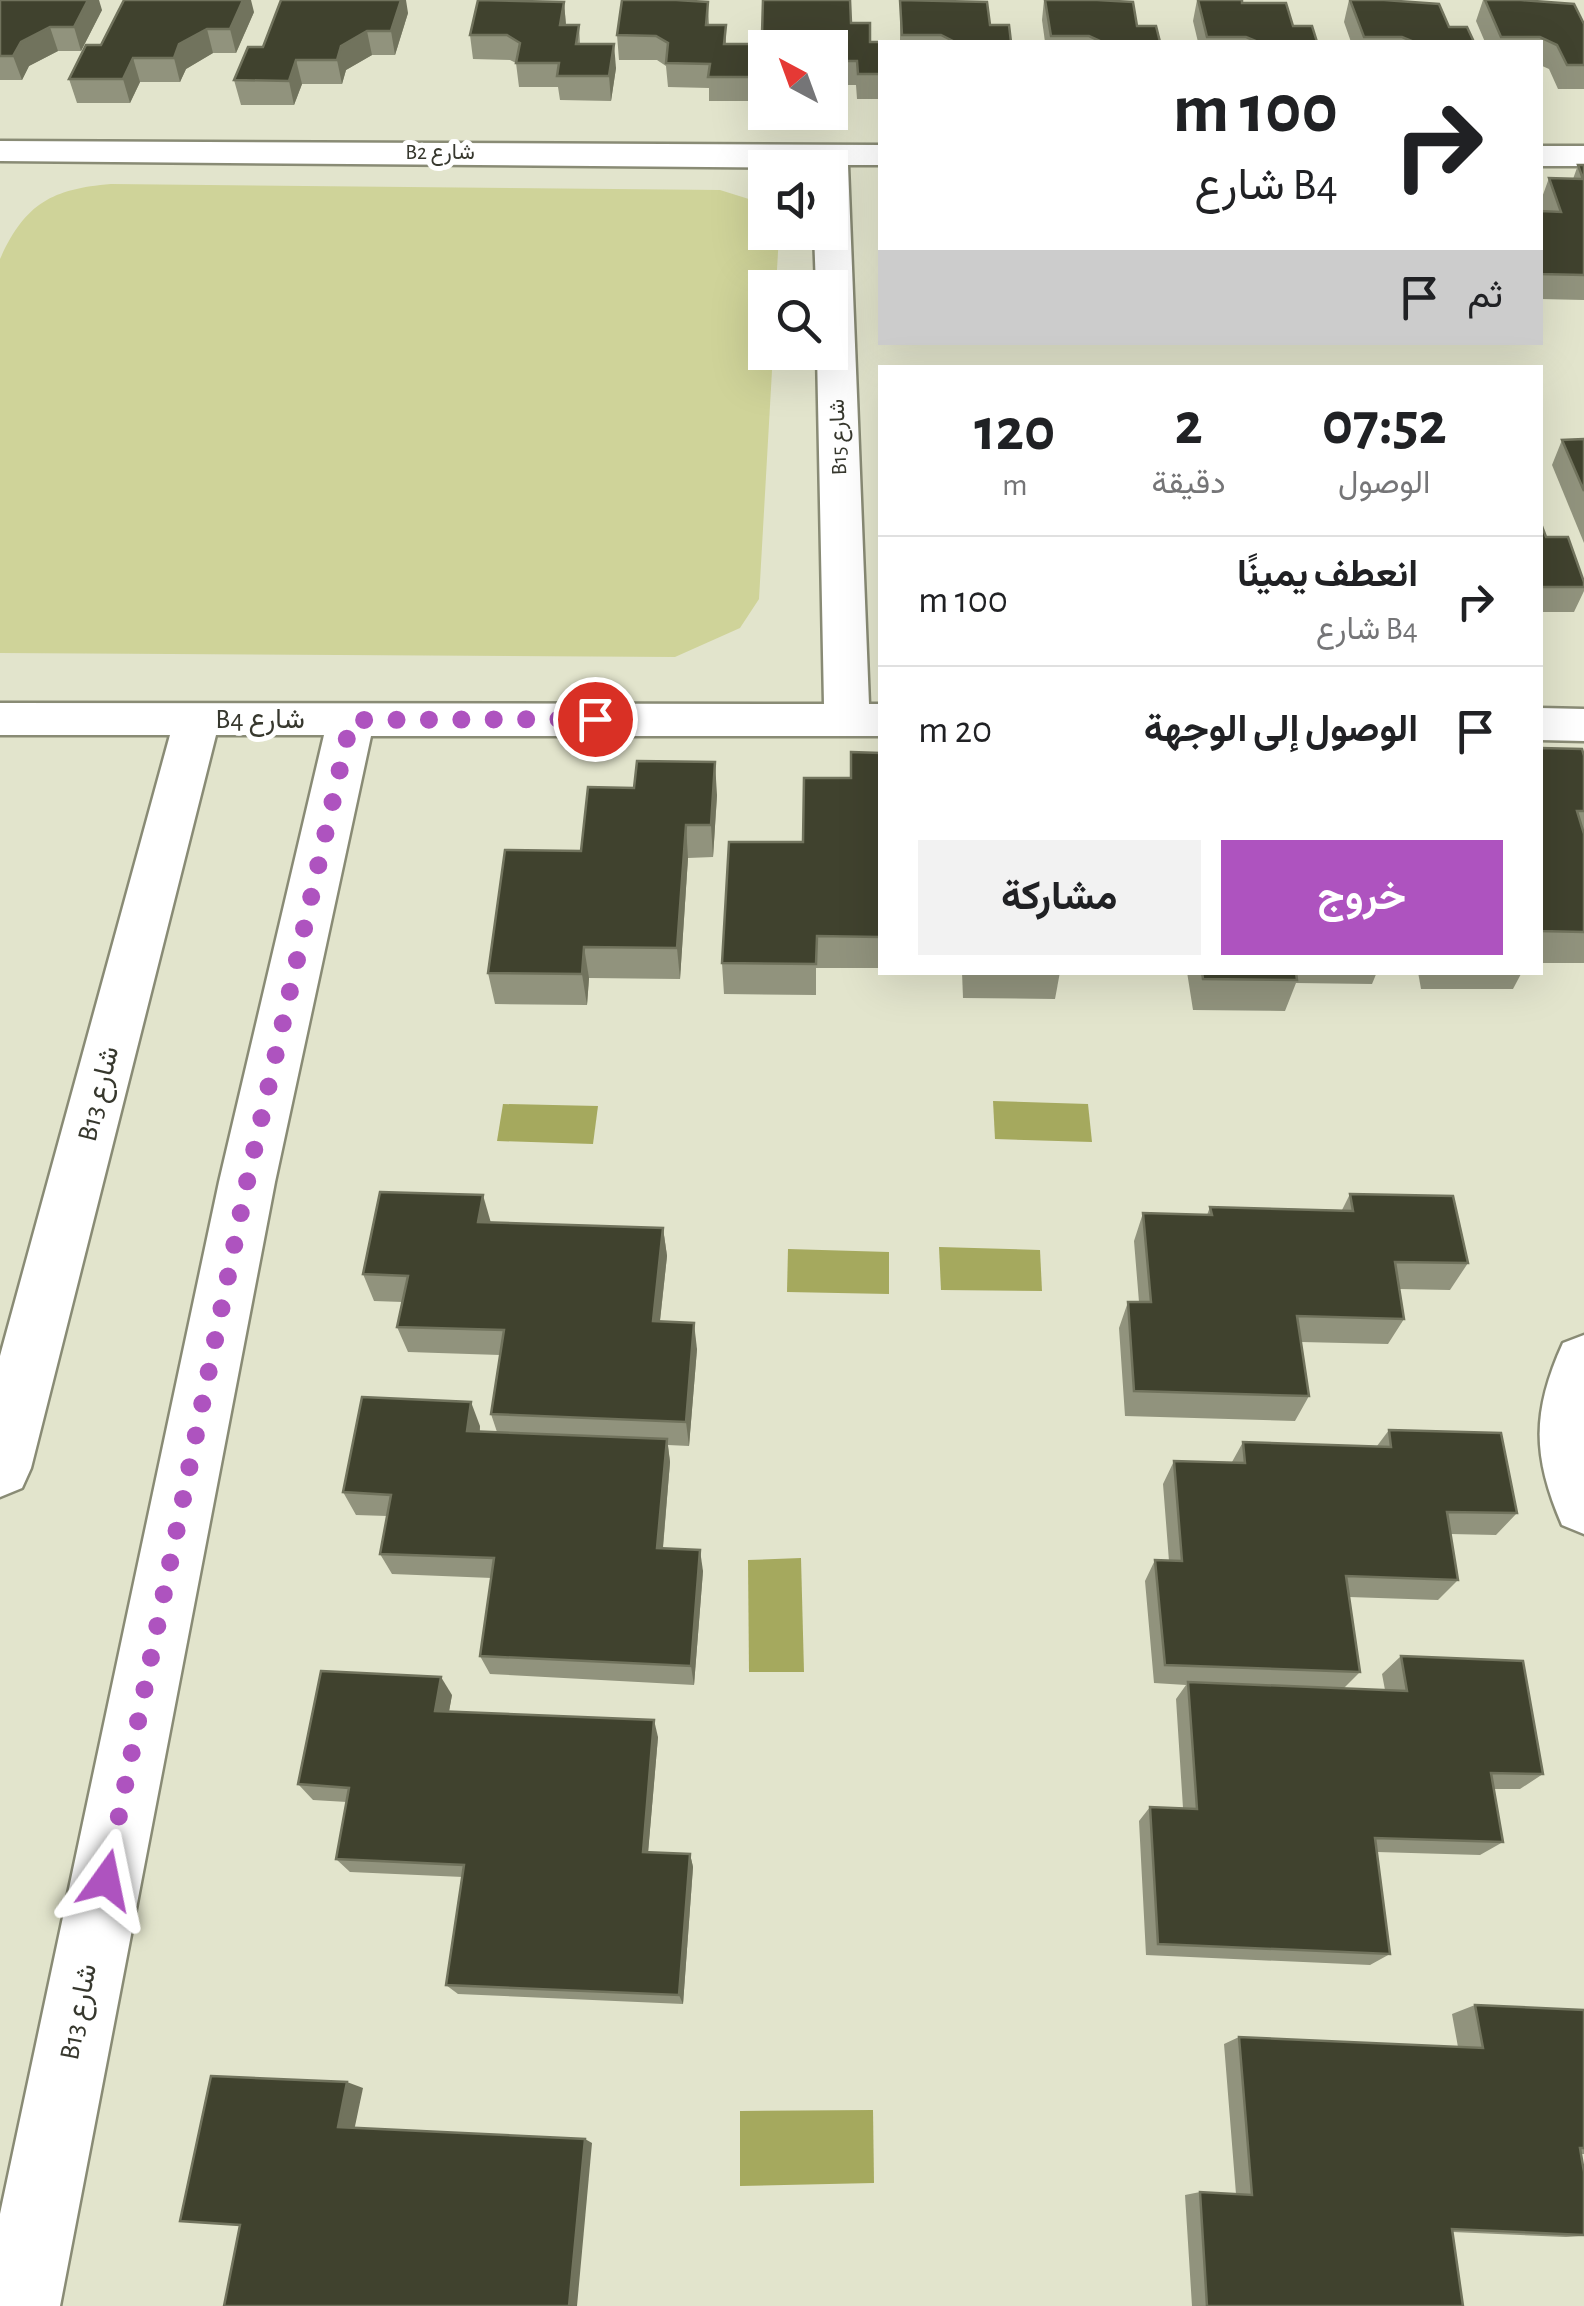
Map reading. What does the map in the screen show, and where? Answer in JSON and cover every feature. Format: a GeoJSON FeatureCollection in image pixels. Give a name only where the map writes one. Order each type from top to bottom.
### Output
{"type":"FeatureCollection","features":[{"type":"Feature","properties":{"kind":"street","name":"B2 شارع"},"geometry":{"type":"LineString","coordinates":[[0,151],[748,155]]}},
{"type":"Feature","properties":{"kind":"street","name":"B2 شارع"},"geometry":{"type":"LineString","coordinates":[[848,155],[878,155]]}},
{"type":"Feature","properties":{"kind":"street"},"geometry":{"type":"LineString","coordinates":[[1543,156],[1584,156]]}},
{"type":"Feature","properties":{"kind":"street","name":"B15 شارع"},"geometry":{"type":"LineString","coordinates":[[836,250],[863,720]]}},
{"type":"Feature","properties":{"kind":"street","name":"B4 شارع"},"geometry":{"type":"LineString","coordinates":[[0,719],[863,720]]}},
{"type":"Feature","properties":{"kind":"street","name":"B13 شارع"},"geometry":{"type":"LineString","coordinates":[[0,1468],[197,720]]}},
{"type":"Feature","properties":{"kind":"street","name":"B13 شارع"},"geometry":{"type":"LineString","coordinates":[[20,2306],[247,1182],[351,720]]}},
{"type":"Feature","properties":{"kind":"street"},"geometry":{"type":"LineString","coordinates":[[1543,724],[1584,724]]}},
{"type":"Feature","properties":{"kind":"street"},"geometry":{"type":"LineString","coordinates":[[1584,1362],[1568,1421],[1574,1484],[1584,1504]]}},
{"type":"Feature","properties":{"kind":"shaded area"},"geometry":{"type":"Polygon","coordinates":[[[90,186],[720,190],[748,199],[748,250],[778,250],[777,270],[748,270],[748,370],[772,370],[759,599],[740,628],[675,657],[0,653],[0,259],[30,212],[56,195],[90,186]]]}},
{"type":"Feature","properties":{"kind":"shaded area"},"geometry":{"type":"Polygon","coordinates":[[[993,1101],[1088,1104],[1092,1142],[995,1139],[993,1101]]]}},
{"type":"Feature","properties":{"kind":"shaded area"},"geometry":{"type":"Polygon","coordinates":[[[503,1104],[598,1106],[593,1144],[497,1141],[503,1104]]]}},
{"type":"Feature","properties":{"kind":"shaded area"},"geometry":{"type":"Polygon","coordinates":[[[939,1247],[1040,1250],[1042,1291],[941,1290],[939,1247]]]}},
{"type":"Feature","properties":{"kind":"shaded area"},"geometry":{"type":"Polygon","coordinates":[[[788,1249],[889,1252],[889,1294],[787,1292],[788,1249]]]}},
{"type":"Feature","properties":{"kind":"shaded area"},"geometry":{"type":"Polygon","coordinates":[[[801,1558],[804,1672],[749,1672],[748,1560],[801,1558]]]}},
{"type":"Feature","properties":{"kind":"shaded area"},"geometry":{"type":"Polygon","coordinates":[[[873,2110],[874,2183],[740,2186],[740,2111],[873,2110]]]}},
{"type":"Feature","properties":{"kind":"building"},"geometry":{"type":"Polygon","coordinates":[[[0,0],[88,0],[74,27],[50,27],[21,42],[13,56],[0,56],[0,0]]]}},
{"type":"Feature","properties":{"kind":"building"},"geometry":{"type":"Polygon","coordinates":[[[124,0],[243,0],[230,29],[207,29],[179,44],[174,58],[133,58],[123,79],[69,79],[86,45],[101,45],[124,0]]]}},
{"type":"Feature","properties":{"kind":"building"},"geometry":{"type":"Polygon","coordinates":[[[281,0],[401,0],[391,31],[367,31],[341,46],[337,60],[296,60],[289,81],[234,80],[248,47],[263,47],[281,0]]]}},
{"type":"Feature","properties":{"kind":"building"},"geometry":{"type":"Polygon","coordinates":[[[478,0],[564,2],[560,25],[579,25],[576,44],[614,44],[609,76],[557,76],[559,63],[516,63],[520,43],[507,35],[470,35],[478,0]]]}},
{"type":"Feature","properties":{"kind":"building"},"geometry":{"type":"Polygon","coordinates":[[[622,0],[708,2],[706,25],[726,25],[724,44],[748,44],[748,77],[708,77],[710,64],[666,63],[668,43],[656,36],[617,35],[622,0]]]}},
{"type":"Feature","properties":{"kind":"building"},"geometry":{"type":"Polygon","coordinates":[[[763,0],[850,0],[851,23],[870,23],[870,42],[878,42],[878,74],[858,74],[857,61],[848,61],[848,30],[762,30],[763,0]]]}},
{"type":"Feature","properties":{"kind":"building"},"geometry":{"type":"Polygon","coordinates":[[[900,0],[987,2],[990,25],[1009,25],[1011,40],[951,40],[941,35],[902,35],[900,0]]]}},
{"type":"Feature","properties":{"kind":"building"},"geometry":{"type":"Polygon","coordinates":[[[1045,0],[1097,0],[1133,2],[1137,26],[1156,26],[1160,40],[1098,40],[1089,36],[1051,36],[1045,0]]]}},
{"type":"Feature","properties":{"kind":"building"},"geometry":{"type":"Polygon","coordinates":[[[1198,0],[1286,3],[1293,26],[1312,26],[1316,40],[1253,40],[1207,37],[1198,0]]]}},
{"type":"Feature","properties":{"kind":"building"},"geometry":{"type":"Polygon","coordinates":[[[1350,0],[1439,4],[1449,27],[1467,27],[1473,40],[1409,40],[1364,37],[1350,0]]]}},
{"type":"Feature","properties":{"kind":"building"},"geometry":{"type":"Polygon","coordinates":[[[1485,0],[1574,4],[1584,24],[1584,65],[1567,65],[1557,45],[1540,37],[1501,37],[1485,0]]]}},
{"type":"Feature","properties":{"kind":"building"},"geometry":{"type":"Polygon","coordinates":[[[1578,165],[1584,165],[1584,275],[1543,274],[1543,211],[1561,212],[1549,178],[1583,179],[1578,165]]]}},
{"type":"Feature","properties":{"kind":"building"},"geometry":{"type":"Polygon","coordinates":[[[1584,439],[1584,491],[1562,440],[1584,439]]]}},
{"type":"Feature","properties":{"kind":"building"},"geometry":{"type":"Polygon","coordinates":[[[1543,529],[1546,537],[1568,537],[1584,587],[1543,587],[1543,529]]]}},
{"type":"Feature","properties":{"kind":"building"},"geometry":{"type":"Polygon","coordinates":[[[1543,748],[1582,749],[1584,756],[1584,811],[1577,811],[1584,834],[1584,932],[1543,931],[1543,748]]]}},
{"type":"Feature","properties":{"kind":"building"},"geometry":{"type":"Polygon","coordinates":[[[851,752],[878,753],[878,937],[817,936],[816,964],[722,963],[729,842],[803,842],[804,778],[851,778],[851,752]]]}},
{"type":"Feature","properties":{"kind":"building"},"geometry":{"type":"Polygon","coordinates":[[[637,761],[715,762],[711,825],[686,825],[677,948],[584,947],[582,974],[488,973],[505,850],[581,851],[588,787],[634,788],[637,761]]]}},
{"type":"Feature","properties":{"kind":"building"},"geometry":{"type":"Polygon","coordinates":[[[1202,975],[1296,975],[1297,980],[1203,979],[1202,975]]]}},
{"type":"Feature","properties":{"kind":"building"},"geometry":{"type":"Polygon","coordinates":[[[380,1192],[483,1195],[478,1222],[663,1228],[653,1321],[694,1323],[686,1422],[491,1414],[504,1330],[397,1327],[408,1276],[363,1274],[380,1192]]]}},
{"type":"Feature","properties":{"kind":"building"},"geometry":{"type":"Polygon","coordinates":[[[1350,1194],[1453,1196],[1468,1263],[1395,1262],[1404,1319],[1297,1316],[1309,1396],[1134,1391],[1128,1302],[1151,1302],[1143,1213],[1212,1215],[1210,1207],[1353,1211],[1350,1194]]]}},
{"type":"Feature","properties":{"kind":"building"},"geometry":{"type":"Polygon","coordinates":[[[362,1397],[471,1402],[467,1431],[667,1439],[657,1548],[700,1550],[691,1666],[480,1656],[494,1558],[380,1554],[391,1495],[343,1492],[362,1397]]]}},
{"type":"Feature","properties":{"kind":"building"},"geometry":{"type":"Polygon","coordinates":[[[1389,1430],[1501,1433],[1517,1513],[1447,1512],[1458,1580],[1346,1576],[1360,1672],[1165,1665],[1155,1560],[1182,1561],[1174,1461],[1245,1463],[1243,1442],[1391,1447],[1389,1430]]]}},
{"type":"Feature","properties":{"kind":"building"},"geometry":{"type":"Polygon","coordinates":[[[1401,1656],[1523,1661],[1543,1774],[1491,1773],[1503,1842],[1375,1838],[1390,1954],[1158,1944],[1150,1807],[1197,1809],[1188,1682],[1407,1691],[1401,1656]]]}},
{"type":"Feature","properties":{"kind":"building"},"geometry":{"type":"Polygon","coordinates":[[[321,1671],[441,1677],[435,1711],[654,1720],[643,1852],[690,1854],[679,1995],[446,1985],[464,1865],[336,1859],[349,1788],[298,1784],[321,1671]]]}},
{"type":"Feature","properties":{"kind":"building"},"geometry":{"type":"Polygon","coordinates":[[[1475,2005],[1584,2010],[1584,2148],[1580,2148],[1584,2235],[1452,2229],[1463,2306],[1207,2306],[1200,2192],[1252,2195],[1239,2037],[1483,2048],[1475,2005]]]}},
{"type":"Feature","properties":{"kind":"building"},"geometry":{"type":"Polygon","coordinates":[[[211,2076],[347,2082],[338,2127],[585,2139],[569,2306],[224,2306],[240,2225],[180,2221],[211,2076]]]}},
{"type":"Feature","properties":{"kind":"route"},"geometry":{"type":"LineString","coordinates":[[106,1880],[247,1182],[351,720],[595,719]]}}]}
